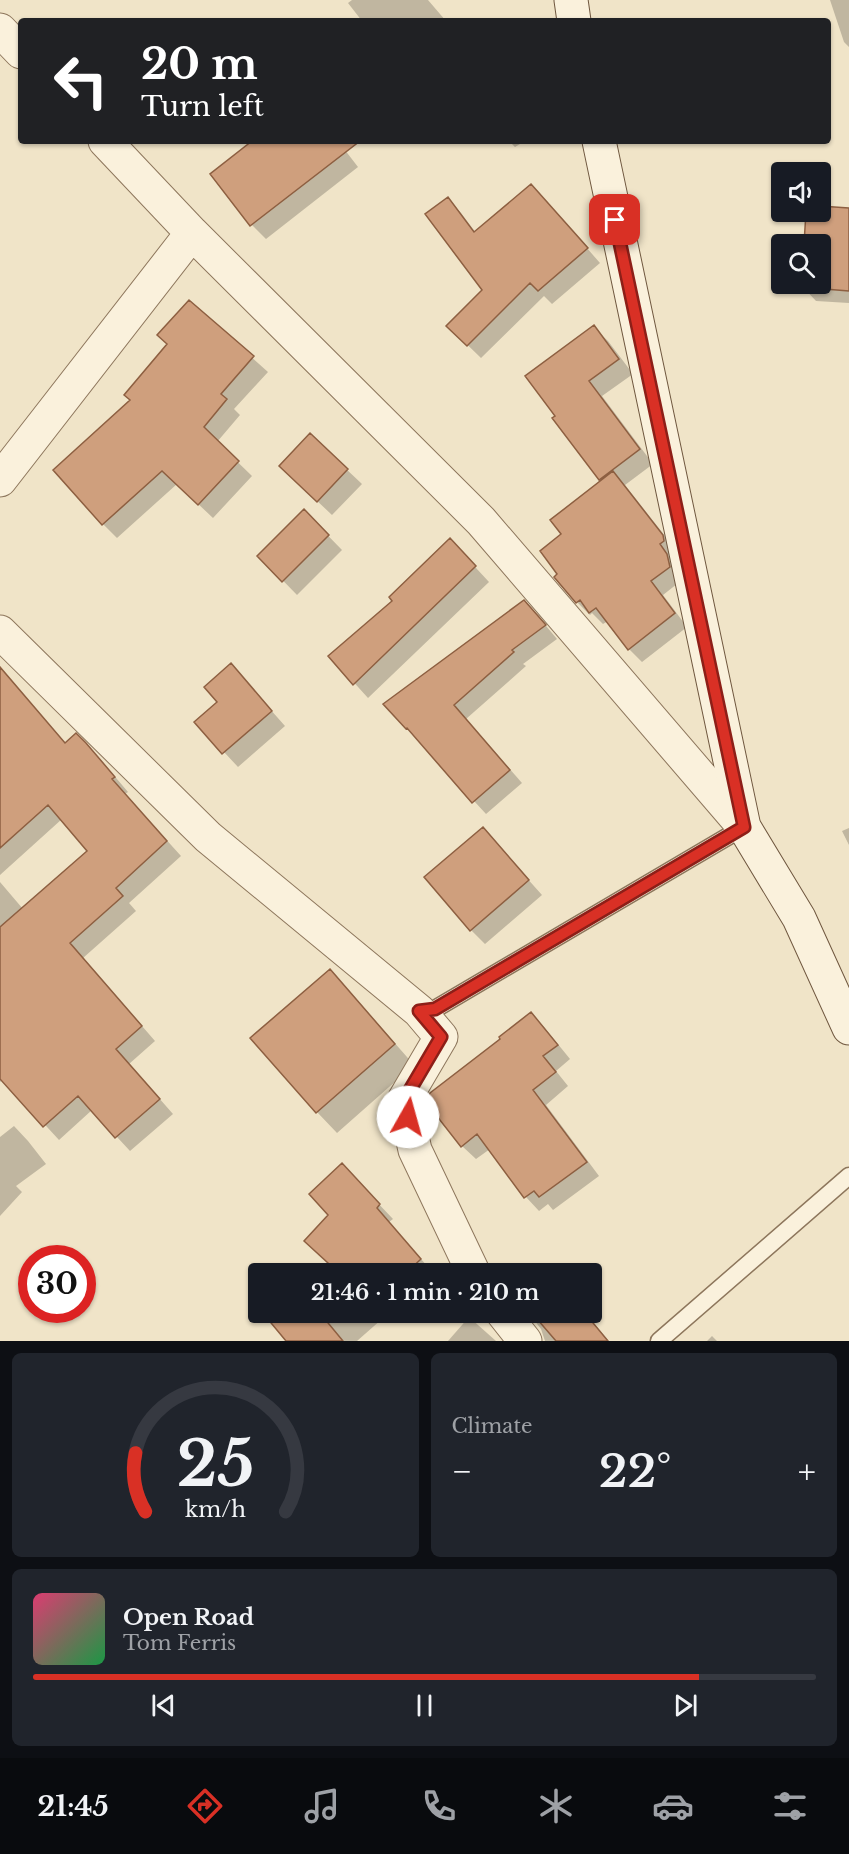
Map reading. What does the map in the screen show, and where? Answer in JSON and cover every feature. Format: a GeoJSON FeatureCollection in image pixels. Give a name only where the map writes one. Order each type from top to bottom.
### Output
{"type":"FeatureCollection","features":[{"type":"Feature","properties":{"kind":"street"},"geometry":{"type":"LineString","coordinates":[[571,0],[574,18]]}},
{"type":"Feature","properties":{"kind":"street"},"geometry":{"type":"LineString","coordinates":[[0,30],[18,49]]}},
{"type":"Feature","properties":{"kind":"street"},"geometry":{"type":"LineString","coordinates":[[108,144],[192,232],[481,521],[744,827],[800,918],[849,1028]]}},
{"type":"Feature","properties":{"kind":"street"},"geometry":{"type":"LineString","coordinates":[[600,144],[744,827]]}},
{"type":"Feature","properties":{"kind":"street"},"geometry":{"type":"LineString","coordinates":[[0,480],[192,232]]}},
{"type":"Feature","properties":{"kind":"street"},"geometry":{"type":"LineString","coordinates":[[0,632],[208,837],[419,1011],[441,1037],[404,1100],[415,1150],[469,1263]]}},
{"type":"Feature","properties":{"kind":"street"},"geometry":{"type":"LineString","coordinates":[[511,1323],[525,1341]]}},
{"type":"Feature","properties":{"kind":"lane"},"geometry":{"type":"LineString","coordinates":[[419,1011],[435,1009],[744,827]]}},
{"type":"Feature","properties":{"kind":"lane"},"geometry":{"type":"LineString","coordinates":[[659,1341],[849,1176]]}},
{"type":"Feature","properties":{"kind":"building"},"geometry":{"type":"Polygon","coordinates":[[[248,144],[356,144],[250,226],[210,174],[248,144]]]}},
{"type":"Feature","properties":{"kind":"building"},"geometry":{"type":"Polygon","coordinates":[[[531,184],[588,248],[538,291],[530,283],[467,346],[446,326],[482,290],[425,214],[448,197],[474,232],[531,184]]]}},
{"type":"Feature","properties":{"kind":"building"},"geometry":{"type":"Polygon","coordinates":[[[831,207],[849,208],[849,291],[831,290],[831,234],[805,234],[805,222],[831,222],[831,207]]]}},
{"type":"Feature","properties":{"kind":"building"},"geometry":{"type":"Polygon","coordinates":[[[189,300],[254,356],[221,394],[227,399],[204,427],[239,461],[198,505],[162,471],[102,525],[53,470],[130,400],[124,395],[167,344],[157,335],[189,300]]]}},
{"type":"Feature","properties":{"kind":"building"},"geometry":{"type":"Polygon","coordinates":[[[594,325],[619,359],[589,381],[640,449],[599,480],[552,418],[555,416],[525,376],[594,325]]]}},
{"type":"Feature","properties":{"kind":"building"},"geometry":{"type":"Polygon","coordinates":[[[310,433],[348,469],[317,502],[279,466],[310,433]]]}},
{"type":"Feature","properties":{"kind":"building"},"geometry":{"type":"Polygon","coordinates":[[[613,471],[663,535],[664,541],[660,544],[667,554],[670,567],[651,581],[675,613],[628,650],[596,608],[589,613],[580,600],[576,603],[554,577],[557,574],[540,551],[561,534],[550,520],[613,471]]]}},
{"type":"Feature","properties":{"kind":"building"},"geometry":{"type":"Polygon","coordinates":[[[304,509],[329,535],[282,582],[257,556],[304,509]]]}},
{"type":"Feature","properties":{"kind":"building"},"geometry":{"type":"Polygon","coordinates":[[[450,538],[476,566],[353,685],[328,656],[392,601],[389,597],[450,538]]]}},
{"type":"Feature","properties":{"kind":"building"},"geometry":{"type":"Polygon","coordinates":[[[524,600],[546,625],[512,650],[514,652],[454,705],[510,770],[472,803],[407,728],[383,704],[524,600]]]}},
{"type":"Feature","properties":{"kind":"building"},"geometry":{"type":"Polygon","coordinates":[[[231,663],[272,711],[222,754],[194,722],[217,702],[204,687],[231,663]]]}},
{"type":"Feature","properties":{"kind":"building"},"geometry":{"type":"Polygon","coordinates":[[[0,667],[65,743],[76,733],[86,743],[115,777],[112,779],[167,841],[116,888],[123,896],[70,943],[142,1026],[116,1049],[160,1099],[115,1138],[78,1096],[43,1127],[0,1079],[0,927],[87,851],[48,805],[0,848],[0,667]]]}},
{"type":"Feature","properties":{"kind":"building"},"geometry":{"type":"Polygon","coordinates":[[[483,827],[529,880],[470,931],[424,877],[483,827]]]}},
{"type":"Feature","properties":{"kind":"building"},"geometry":{"type":"Polygon","coordinates":[[[330,969],[395,1044],[316,1113],[250,1038],[330,969]]]}},
{"type":"Feature","properties":{"kind":"building"},"geometry":{"type":"Polygon","coordinates":[[[531,1012],[558,1045],[543,1056],[556,1072],[533,1090],[587,1162],[539,1197],[534,1191],[524,1198],[477,1134],[461,1147],[425,1101],[430,1093],[531,1012]]]}},
{"type":"Feature","properties":{"kind":"building"},"geometry":{"type":"Polygon","coordinates":[[[342,1163],[380,1204],[377,1208],[421,1259],[417,1263],[328,1263],[304,1241],[328,1215],[309,1194],[342,1163]]]}},
{"type":"Feature","properties":{"kind":"building"},"geometry":{"type":"Polygon","coordinates":[[[271,1323],[328,1323],[343,1341],[286,1341],[271,1323]]]}},
{"type":"Feature","properties":{"kind":"building"},"geometry":{"type":"Polygon","coordinates":[[[540,1323],[593,1323],[608,1341],[556,1341],[540,1323]]]}},
{"type":"Feature","properties":{"kind":"route"},"geometry":{"type":"LineString","coordinates":[[408,1117],[404,1100],[441,1037],[419,1011],[435,1009],[744,827],[615,220]]}}]}
